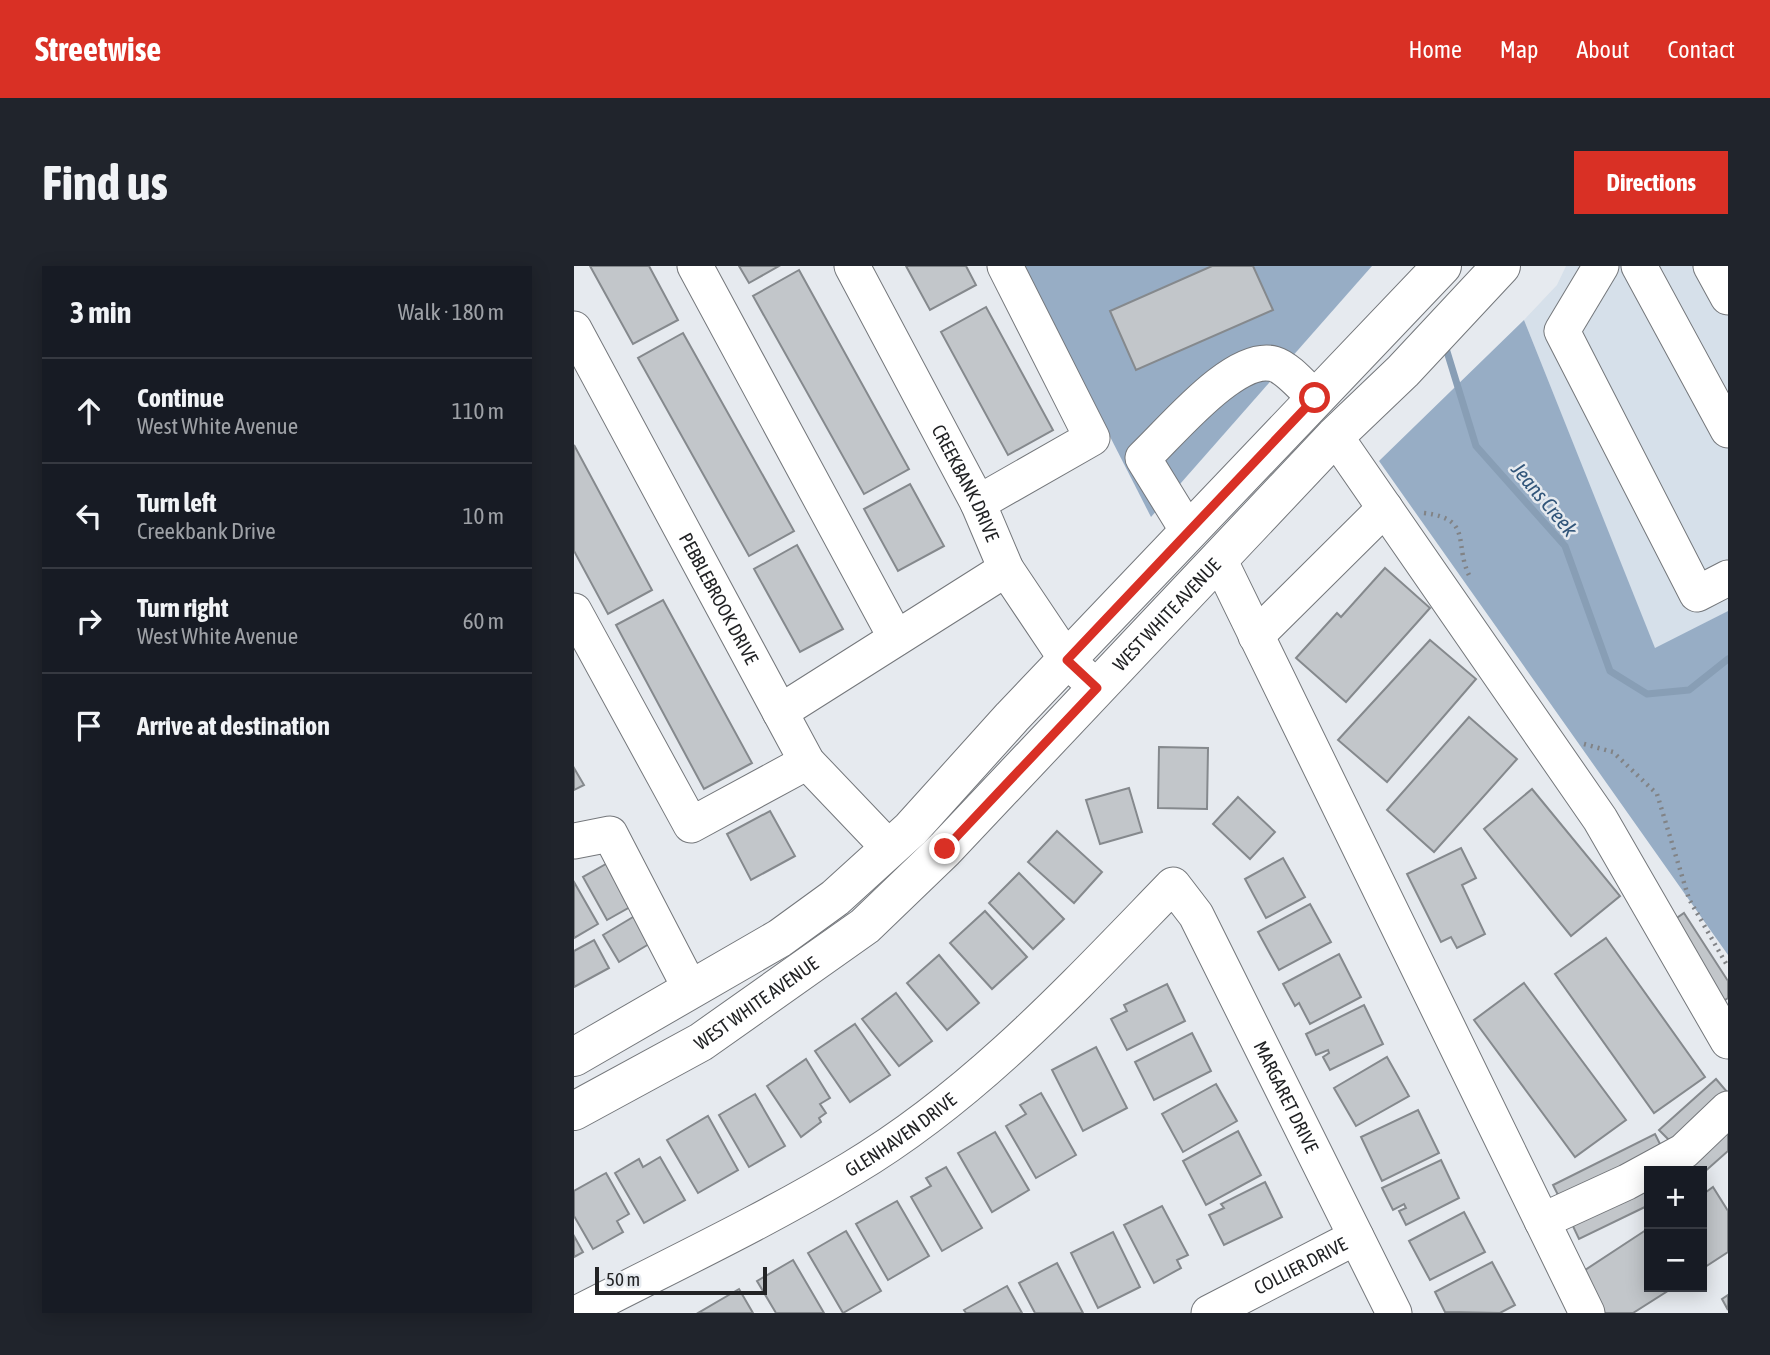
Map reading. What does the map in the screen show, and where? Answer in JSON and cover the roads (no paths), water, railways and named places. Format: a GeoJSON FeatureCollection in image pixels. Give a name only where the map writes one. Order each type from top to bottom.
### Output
{"type":"FeatureCollection","features":[{"type":"Feature","properties":{"kind":"main road"},"geometry":{"type":"LineString","coordinates":[[574,1057],[691,990],[802,922],[835,898],[889,848],[1442,266]]}},
{"type":"Feature","properties":{"kind":"main road","name":"WEST WHITE AVENUE"},"geometry":{"type":"LineString","coordinates":[[574,1111],[701,1042],[864,926],[945,849],[1335,436],[1403,370],[1502,266]]}},
{"type":"Feature","properties":{"kind":"main road"},"geometry":{"type":"LineString","coordinates":[[1188,531],[1219,559]]}},
{"type":"Feature","properties":{"kind":"street"},"geometry":{"type":"LineString","coordinates":[[695,266],[896,638]]}},
{"type":"Feature","properties":{"kind":"street","name":"CREEKBANK DRIVE"},"geometry":{"type":"LineString","coordinates":[[852,266],[978,503],[1006,569],[1067,660],[1097,688]]}},
{"type":"Feature","properties":{"kind":"street"},"geometry":{"type":"LineString","coordinates":[[978,503],[1092,438],[1005,266]]}},
{"type":"Feature","properties":{"kind":"street"},"geometry":{"type":"LineString","coordinates":[[1601,266],[1562,331],[1697,594],[1728,578]]}},
{"type":"Feature","properties":{"kind":"street"},"geometry":{"type":"LineString","coordinates":[[1639,266],[1728,430]]}},
{"type":"Feature","properties":{"kind":"street"},"geometry":{"type":"LineString","coordinates":[[1711,266],[1728,297]]}},
{"type":"Feature","properties":{"kind":"street","name":"PEBBLEBROOK DRIVE"},"geometry":{"type":"LineString","coordinates":[[574,329],[807,762],[889,848]]}},
{"type":"Feature","properties":{"kind":"street"},"geometry":{"type":"LineString","coordinates":[[1188,531],[1143,458],[1227,377],[1256,362],[1277,364],[1315,398]]}},
{"type":"Feature","properties":{"kind":"street"},"geometry":{"type":"LineString","coordinates":[[1335,436],[1401,510],[1600,819],[1728,1041]]}},
{"type":"Feature","properties":{"kind":"street"},"geometry":{"type":"LineString","coordinates":[[1256,636],[1401,510]]}},
{"type":"Feature","properties":{"kind":"street"},"geometry":{"type":"LineString","coordinates":[[1219,559],[1587,1313]]}},
{"type":"Feature","properties":{"kind":"street"},"geometry":{"type":"LineString","coordinates":[[780,712],[1006,569]]}},
{"type":"Feature","properties":{"kind":"street"},"geometry":{"type":"LineString","coordinates":[[574,611],[691,825],[807,762]]}},
{"type":"Feature","properties":{"kind":"street"},"geometry":{"type":"LineString","coordinates":[[574,841],[610,834],[691,990]]}},
{"type":"Feature","properties":{"kind":"street","name":"MARGARET DRIVE"},"geometry":{"type":"LineString","coordinates":[[1173,885],[1196,915],[1394,1313]]}},
{"type":"Feature","properties":{"kind":"street","name":"GLENHAVEN DRIVE"},"geometry":{"type":"LineString","coordinates":[[578,1313],[852,1168],[942,1105],[1019,1043],[1173,885]]}},
{"type":"Feature","properties":{"kind":"street"},"geometry":{"type":"LineString","coordinates":[[1542,1221],[1627,1182],[1684,1151],[1728,1109]]}},
{"type":"Feature","properties":{"kind":"street","name":"COLLIER DRIVE"},"geometry":{"type":"LineString","coordinates":[[1209,1313],[1356,1237]]}},
{"type":"Feature","properties":{"kind":"waterway","name":"Jeans Creek"},"geometry":{"type":"LineString","coordinates":[[1445,345],[1476,446],[1565,546],[1610,671],[1647,694],[1689,690],[1728,659]]}}]}
